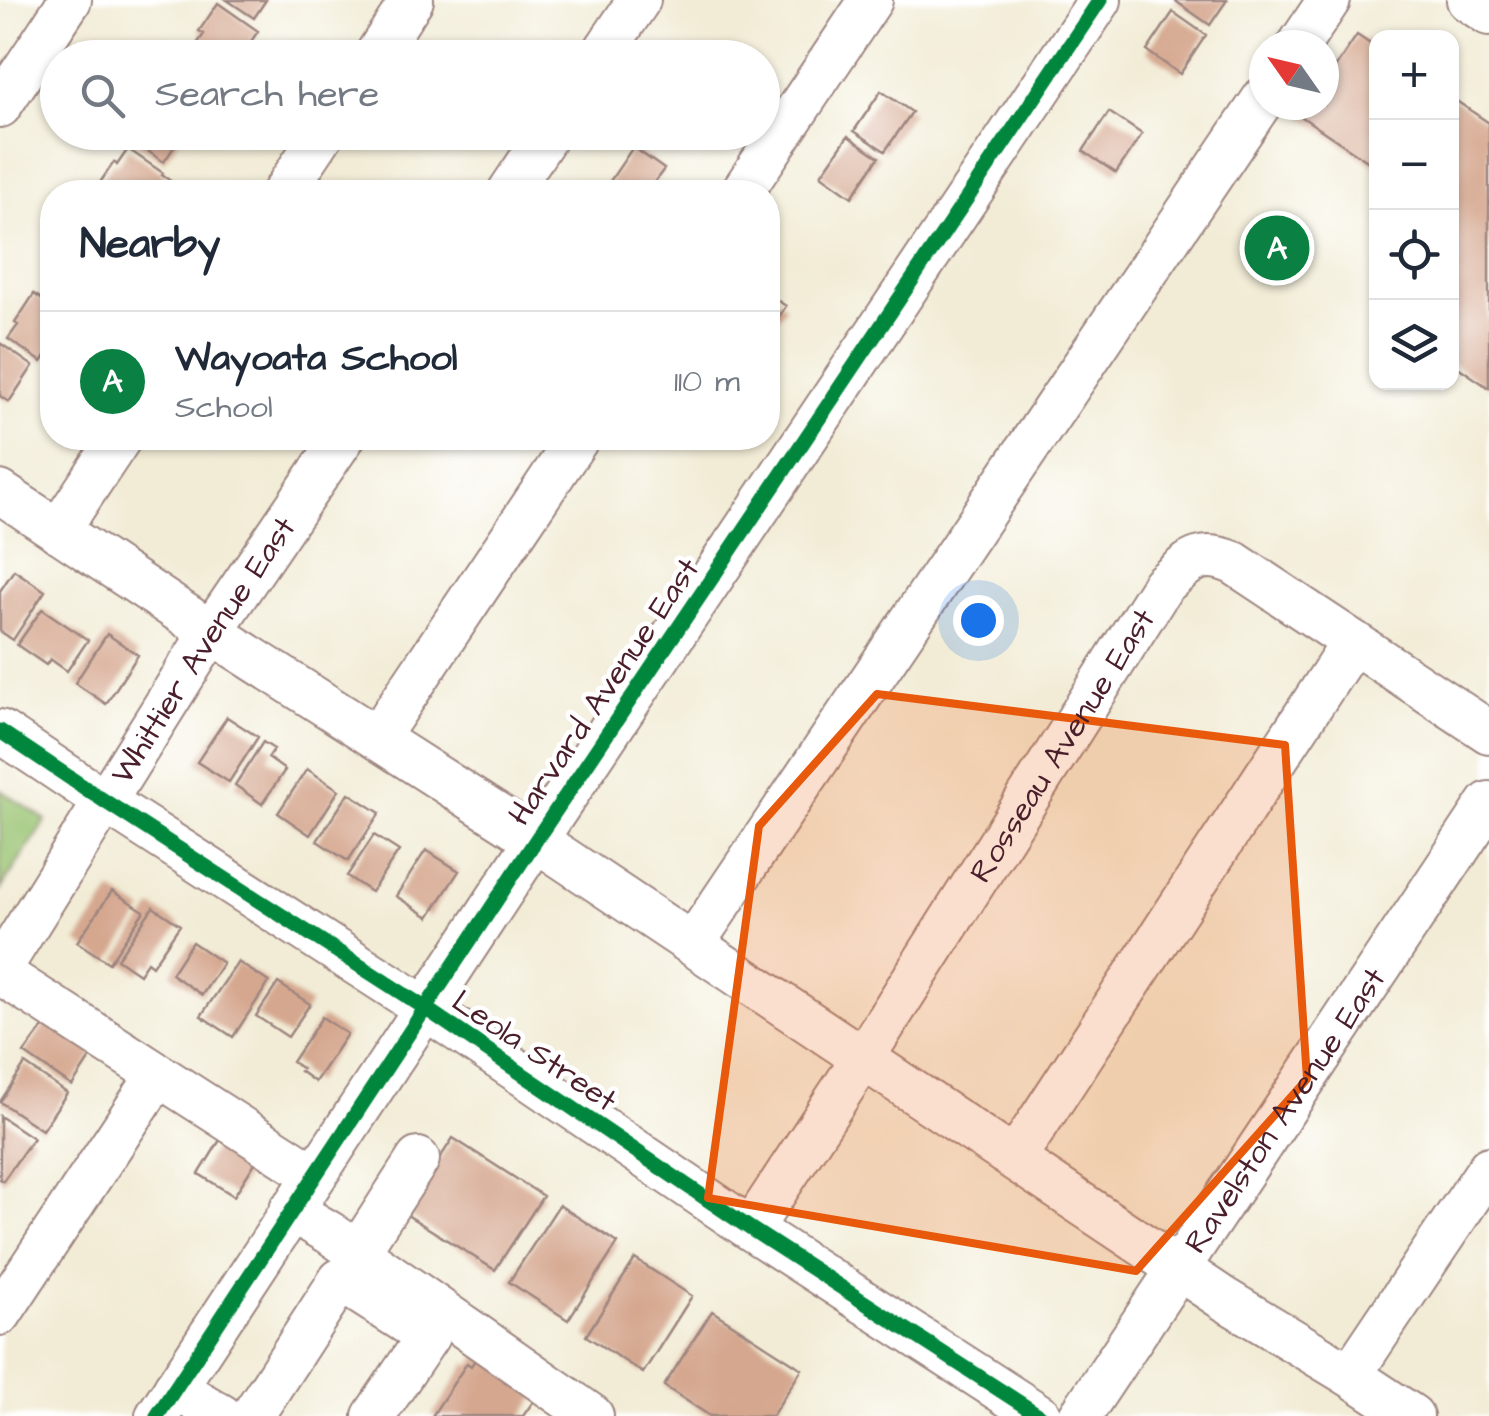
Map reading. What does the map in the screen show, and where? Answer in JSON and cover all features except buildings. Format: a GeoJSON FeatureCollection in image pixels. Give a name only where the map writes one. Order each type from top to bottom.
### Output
{"type":"FeatureCollection","features":[{"type":"Feature","properties":{"kind":"street"},"geometry":{"type":"LineString","coordinates":[[44,40],[70,0]]}},
{"type":"Feature","properties":{"kind":"street"},"geometry":{"type":"LineString","coordinates":[[386,40],[412,0]]}},
{"type":"Feature","properties":{"kind":"street"},"geometry":{"type":"LineString","coordinates":[[612,40],[639,0]]}},
{"type":"Feature","properties":{"kind":"street"},"geometry":{"type":"LineString","coordinates":[[780,135],[871,0]]}},
{"type":"Feature","properties":{"kind":"street","name":"Harvard Avenue East"},"geometry":{"type":"LineString","coordinates":[[166,1402],[536,840],[1100,0]]}},
{"type":"Feature","properties":{"kind":"street"},"geometry":{"type":"LineString","coordinates":[[1309,30],[1330,0]]}},
{"type":"Feature","properties":{"kind":"street"},"geometry":{"type":"LineString","coordinates":[[1468,0],[1489,14]]}},
{"type":"Feature","properties":{"kind":"street"},"geometry":{"type":"LineString","coordinates":[[0,106],[40,45]]}},
{"type":"Feature","properties":{"kind":"street"},"geometry":{"type":"LineString","coordinates":[[693,944],[1249,120]]}},
{"type":"Feature","properties":{"kind":"street"},"geometry":{"type":"LineString","coordinates":[[292,180],[312,150]]}},
{"type":"Feature","properties":{"kind":"street"},"geometry":{"type":"LineString","coordinates":[[516,180],[537,150]]}},
{"type":"Feature","properties":{"kind":"street"},"geometry":{"type":"LineString","coordinates":[[750,180],[770,150]]}},
{"type":"Feature","properties":{"kind":"street"},"geometry":{"type":"LineString","coordinates":[[58,530],[112,450]]}},
{"type":"Feature","properties":{"kind":"street","name":"Whittier Avenue East"},"geometry":{"type":"LineString","coordinates":[[0,971],[211,632],[334,450]]}},
{"type":"Feature","properties":{"kind":"street"},"geometry":{"type":"LineString","coordinates":[[377,738],[570,450]]}},
{"type":"Feature","properties":{"kind":"street"},"geometry":{"type":"LineString","coordinates":[[0,492],[536,840],[1224,1299],[1412,1416]]}},
{"type":"Feature","properties":{"kind":"street","name":"Rosseau Avenue East"},"geometry":{"type":"LineString","coordinates":[[751,1229],[1162,585],[1199,558],[1218,557],[1234,563],[1489,732]]}},
{"type":"Feature","properties":{"kind":"street"},"geometry":{"type":"LineString","coordinates":[[1014,1158],[1353,642]]}},
{"type":"Feature","properties":{"kind":"street","name":"Leola Street"},"geometry":{"type":"LineString","coordinates":[[0,731],[1040,1416]]}},
{"type":"Feature","properties":{"kind":"street","name":"Ravelston Avenue East"},"geometry":{"type":"LineString","coordinates":[[1080,1416],[1489,803]]}},
{"type":"Feature","properties":{"kind":"street"},"geometry":{"type":"LineString","coordinates":[[0,971],[314,1175]]}},
{"type":"Feature","properties":{"kind":"street"},"geometry":{"type":"LineString","coordinates":[[0,1314],[158,1075]]}},
{"type":"Feature","properties":{"kind":"street"},"geometry":{"type":"LineString","coordinates":[[358,1252],[418,1159]]}},
{"type":"Feature","properties":{"kind":"street"},"geometry":{"type":"LineString","coordinates":[[1350,1375],[1489,1168]]}},
{"type":"Feature","properties":{"kind":"street"},"geometry":{"type":"LineString","coordinates":[[291,1210],[358,1252],[592,1416]]}},
{"type":"Feature","properties":{"kind":"street"},"geometry":{"type":"LineString","coordinates":[[252,1416],[340,1280],[428,1336],[374,1416]]}},
{"type":"Feature","properties":{"kind":"street"},"geometry":{"type":"LineString","coordinates":[[166,1402],[222,1416]]}},
{"type":"Feature","properties":{"kind":"highlighted area"},"geometry":{"type":"Polygon","coordinates":[[[877,694],[1285,745],[1307,1079],[1136,1271],[708,1198],[759,826],[877,694]]]}},
{"type":"Feature","properties":{"kind":"green space"},"geometry":{"type":"Polygon","coordinates":[[[0,790],[46,820],[0,890],[0,790]]]}},
{"type":"Feature","properties":{"kind":"cycle path"},"geometry":{"type":"LineString","coordinates":[[157,1416],[536,840],[1100,0]]}},
{"type":"Feature","properties":{"kind":"cycle path"},"geometry":{"type":"LineString","coordinates":[[0,731],[1040,1416]]}},
{"type":"Feature","properties":{"kind":"place","name":"Wayoata School"},"geometry":{"type":"Point","coordinates":[1277,248]}}]}
